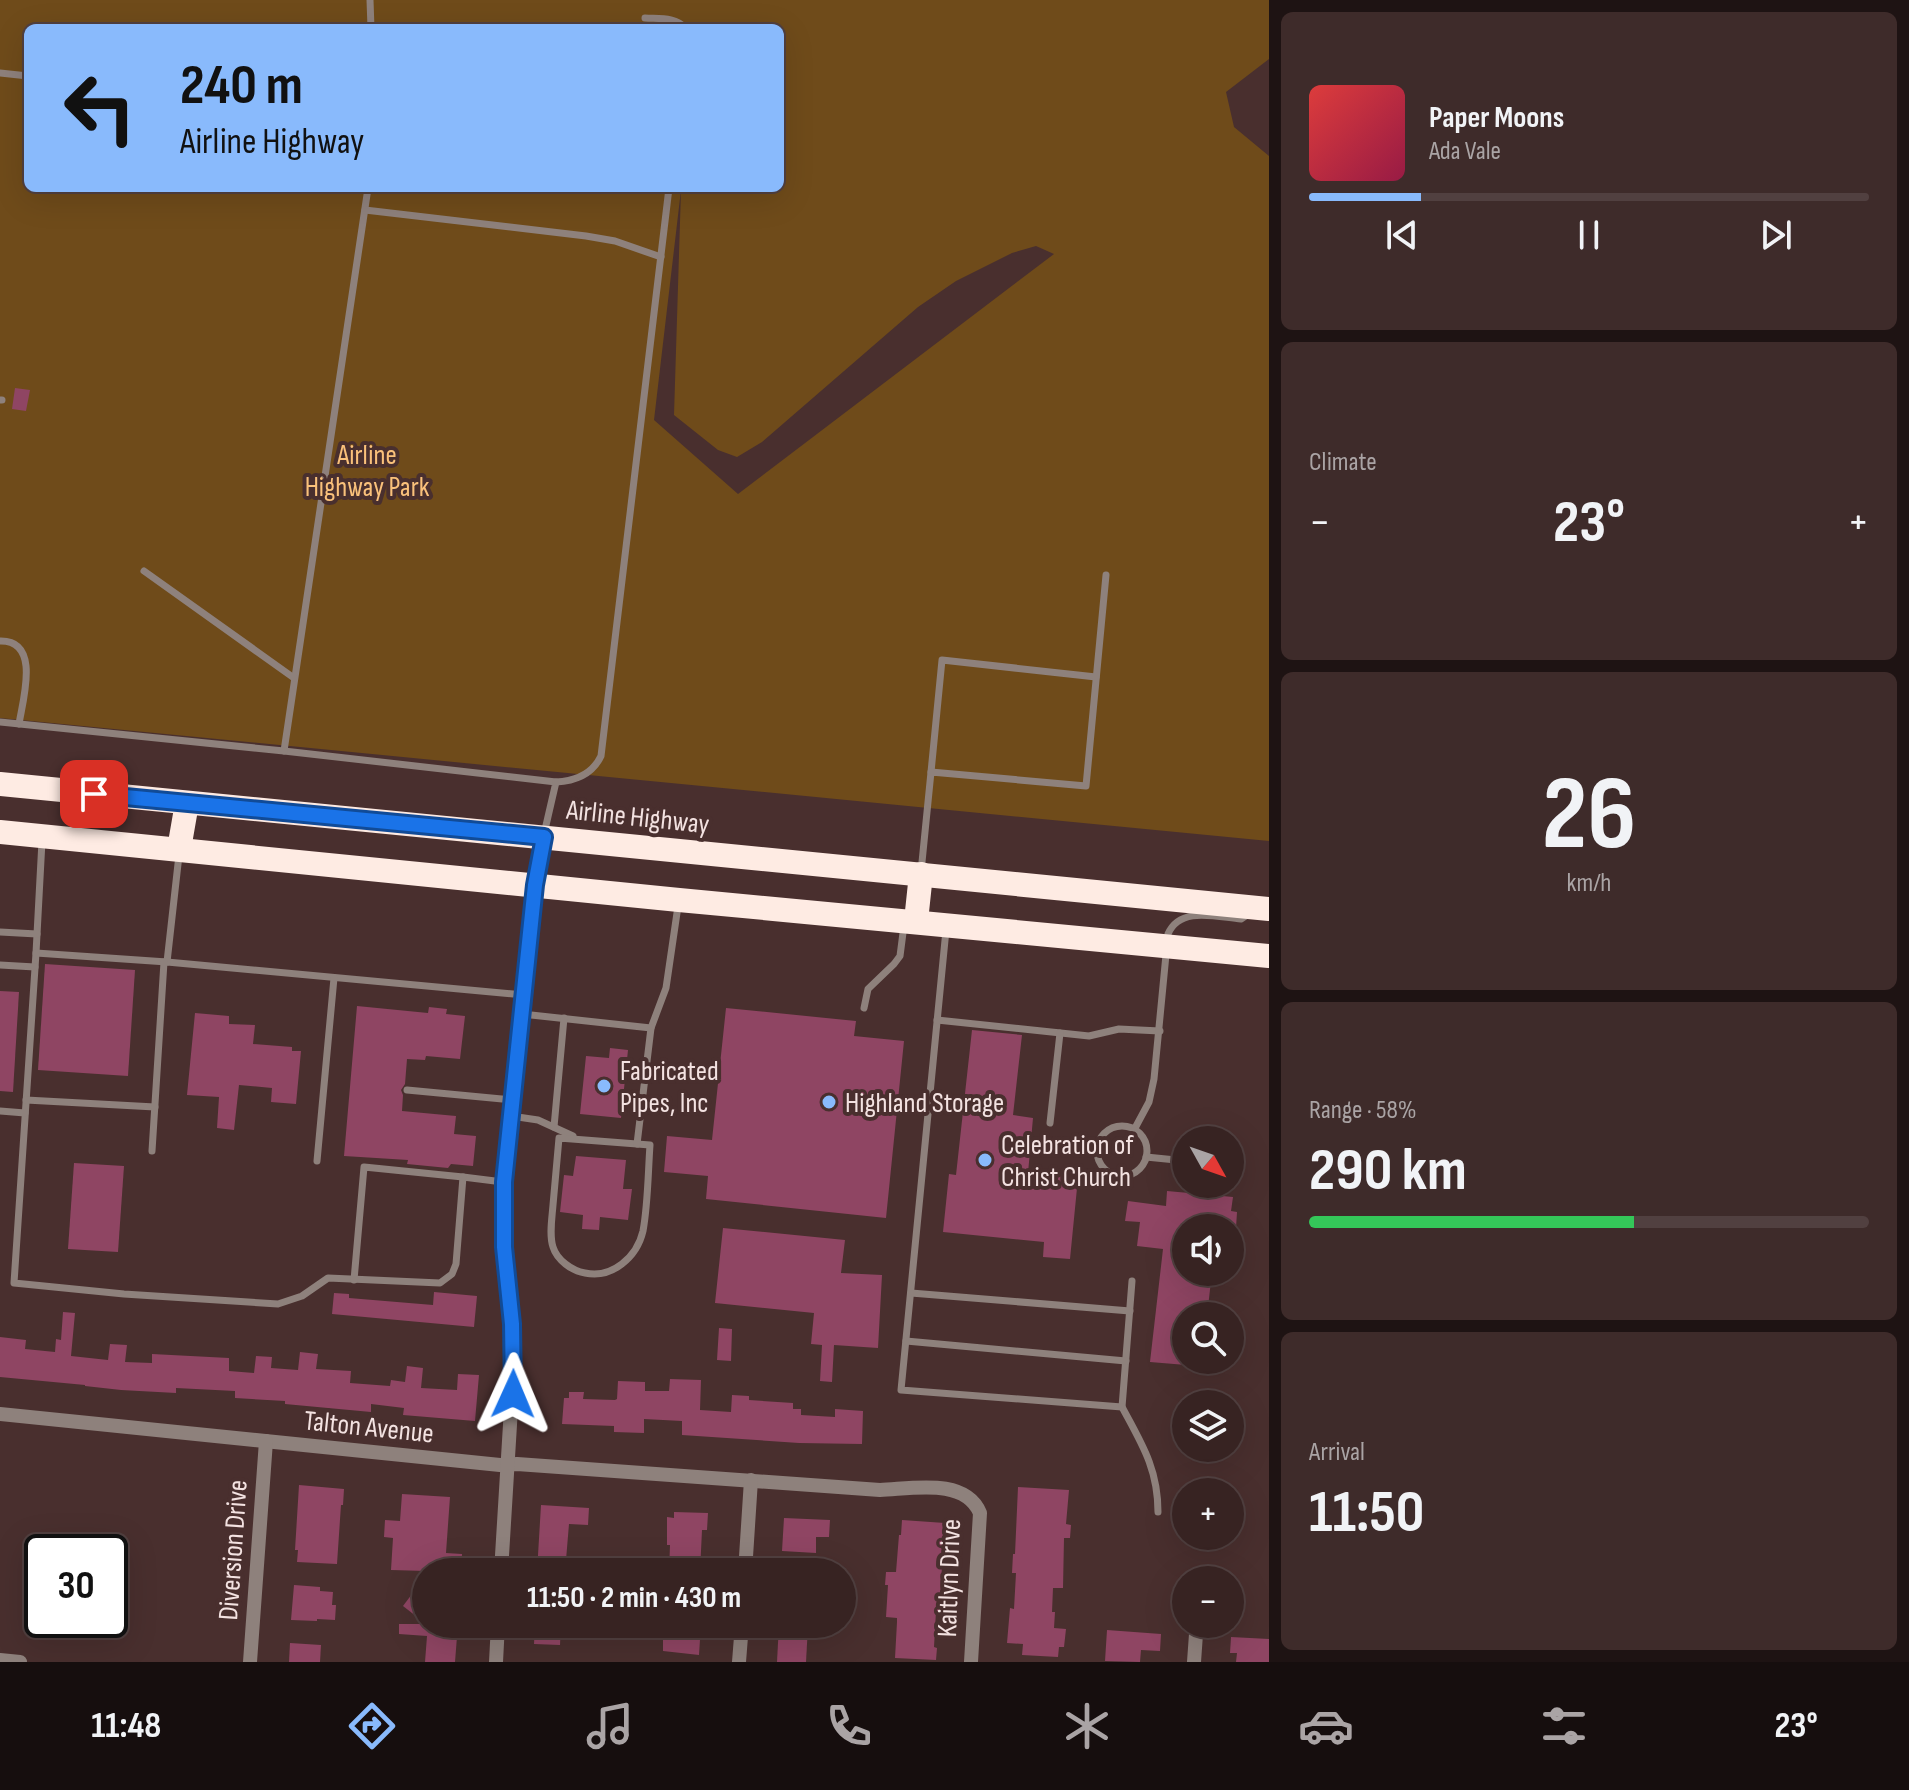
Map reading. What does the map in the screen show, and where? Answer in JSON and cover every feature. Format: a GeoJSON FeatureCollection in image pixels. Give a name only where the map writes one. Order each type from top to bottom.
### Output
{"type":"FeatureCollection","features":[{"type":"Feature","properties":{"kind":"highway","name":"Airline Highway"},"geometry":{"type":"LineString","coordinates":[[0,784],[1264,908]]}},
{"type":"Feature","properties":{"kind":"highway"},"geometry":{"type":"LineString","coordinates":[[179,849],[187,803]]}},
{"type":"Feature","properties":{"kind":"highway"},"geometry":{"type":"LineString","coordinates":[[0,832],[1269,956]]}},
{"type":"Feature","properties":{"kind":"highway"},"geometry":{"type":"LineString","coordinates":[[910,920],[921,874]]}},
{"type":"Feature","properties":{"kind":"street"},"geometry":{"type":"LineString","coordinates":[[502,1558],[514,1359],[504,1247],[504,1182],[535,885],[544,837]]}},
{"type":"Feature","properties":{"kind":"street","name":"Talton Avenue"},"geometry":{"type":"LineString","coordinates":[[0,1414],[508,1465],[880,1490],[939,1488],[954,1490],[970,1498]]}},
{"type":"Feature","properties":{"kind":"street","name":"Diversion Drive"},"geometry":{"type":"LineString","coordinates":[[250,1662],[266,1441]]}},
{"type":"Feature","properties":{"kind":"street"},"geometry":{"type":"LineString","coordinates":[[746,1558],[751,1480]]}},
{"type":"Feature","properties":{"kind":"street","name":"Kaitlyn Drive"},"geometry":{"type":"LineString","coordinates":[[970,1498],[980,1513],[971,1662]]}},
{"type":"Feature","properties":{"kind":"street"},"geometry":{"type":"LineString","coordinates":[[496,1662],[497,1638]]}},
{"type":"Feature","properties":{"kind":"street"},"geometry":{"type":"LineString","coordinates":[[739,1662],[741,1638]]}},
{"type":"Feature","properties":{"kind":"street"},"geometry":{"type":"LineString","coordinates":[[1194,1662],[1196,1638]]}},
{"type":"Feature","properties":{"kind":"street"},"geometry":{"type":"LineString","coordinates":[[0,1660],[20,1662]]}},
{"type":"Feature","properties":{"kind":"lane"},"geometry":{"type":"LineString","coordinates":[[370,0],[371,24]]}},
{"type":"Feature","properties":{"kind":"lane"},"geometry":{"type":"LineString","coordinates":[[645,18],[682,24]]}},
{"type":"Feature","properties":{"kind":"lane"},"geometry":{"type":"LineString","coordinates":[[0,73],[24,76]]}},
{"type":"Feature","properties":{"kind":"lane"},"geometry":{"type":"LineString","coordinates":[[284,751],[367,192]]}},
{"type":"Feature","properties":{"kind":"lane"},"geometry":{"type":"LineString","coordinates":[[0,722],[556,782],[587,774],[601,756],[669,192]]}},
{"type":"Feature","properties":{"kind":"lane"},"geometry":{"type":"LineString","coordinates":[[365,210],[586,236],[615,241],[661,257]]}},
{"type":"Feature","properties":{"kind":"lane"},"geometry":{"type":"LineString","coordinates":[[144,571],[294,678]]}},
{"type":"Feature","properties":{"kind":"lane"},"geometry":{"type":"LineString","coordinates":[[931,772],[1086,786],[1106,575]]}},
{"type":"Feature","properties":{"kind":"lane"},"geometry":{"type":"LineString","coordinates":[[0,641],[9,641],[20,648],[27,661],[19,724]]}},
{"type":"Feature","properties":{"kind":"lane"},"geometry":{"type":"LineString","coordinates":[[921,874],[942,660],[1096,677]]}},
{"type":"Feature","properties":{"kind":"lane"},"geometry":{"type":"LineString","coordinates":[[544,837],[556,782]]}},
{"type":"Feature","properties":{"kind":"lane"},"geometry":{"type":"LineString","coordinates":[[42,836],[14,1283],[278,1304],[302,1296],[328,1278],[440,1283],[446,1280],[456,1264],[463,1177]]}},
{"type":"Feature","properties":{"kind":"lane"},"geometry":{"type":"LineString","coordinates":[[152,1151],[165,962],[179,849]]}},
{"type":"Feature","properties":{"kind":"lane"},"geometry":{"type":"LineString","coordinates":[[637,1144],[651,1028],[666,988],[679,900]]}},
{"type":"Feature","properties":{"kind":"lane"},"geometry":{"type":"LineString","coordinates":[[1134,1130],[1149,1102],[1160,1031],[1168,934],[1172,925],[1188,915],[1241,919],[1264,908]]}},
{"type":"Feature","properties":{"kind":"lane"},"geometry":{"type":"LineString","coordinates":[[864,1008],[868,989],[900,956],[910,920]]}},
{"type":"Feature","properties":{"kind":"lane"},"geometry":{"type":"LineString","coordinates":[[947,924],[901,1390],[1122,1407]]}},
{"type":"Feature","properties":{"kind":"lane"},"geometry":{"type":"LineString","coordinates":[[0,932],[37,934]]}},
{"type":"Feature","properties":{"kind":"lane"},"geometry":{"type":"LineString","coordinates":[[36,953],[524,995]]}},
{"type":"Feature","properties":{"kind":"lane"},"geometry":{"type":"LineString","coordinates":[[0,965],[35,967]]}},
{"type":"Feature","properties":{"kind":"lane"},"geometry":{"type":"LineString","coordinates":[[317,1161],[334,978]]}},
{"type":"Feature","properties":{"kind":"lane"},"geometry":{"type":"LineString","coordinates":[[522,1014],[651,1028]]}},
{"type":"Feature","properties":{"kind":"lane"},"geometry":{"type":"LineString","coordinates":[[554,1127],[564,1018]]}},
{"type":"Feature","properties":{"kind":"lane"},"geometry":{"type":"LineString","coordinates":[[937,1020],[1089,1036],[1119,1029],[1160,1031]]}},
{"type":"Feature","properties":{"kind":"lane"},"geometry":{"type":"LineString","coordinates":[[1050,1123],[1060,1033]]}},
{"type":"Feature","properties":{"kind":"lane"},"geometry":{"type":"LineString","coordinates":[[407,1090],[513,1100]]}},
{"type":"Feature","properties":{"kind":"lane"},"geometry":{"type":"LineString","coordinates":[[26,1100],[155,1107]]}},
{"type":"Feature","properties":{"kind":"lane"},"geometry":{"type":"LineString","coordinates":[[0,1111],[25,1113]]}},
{"type":"Feature","properties":{"kind":"lane"},"geometry":{"type":"LineString","coordinates":[[511,1116],[538,1120],[580,1139]]}},
{"type":"Feature","properties":{"kind":"lane"},"geometry":{"type":"LineString","coordinates":[[1123,1126],[1134,1130],[1146,1145],[1146,1157],[1140,1168],[1125,1176],[1109,1173],[1098,1160],[1098,1143],[1108,1130],[1123,1126]]}},
{"type":"Feature","properties":{"kind":"lane"},"geometry":{"type":"LineString","coordinates":[[559,1138],[637,1144],[650,1145],[643,1231],[639,1241],[622,1265],[600,1274],[585,1274],[570,1268],[553,1247],[559,1138]]}},
{"type":"Feature","properties":{"kind":"lane"},"geometry":{"type":"LineString","coordinates":[[1146,1157],[1172,1160]]}},
{"type":"Feature","properties":{"kind":"lane"},"geometry":{"type":"LineString","coordinates":[[354,1280],[364,1167],[504,1182]]}},
{"type":"Feature","properties":{"kind":"lane"},"geometry":{"type":"LineString","coordinates":[[1132,1281],[1122,1407],[1149,1456],[1158,1490],[1158,1512]]}},
{"type":"Feature","properties":{"kind":"lane"},"geometry":{"type":"LineString","coordinates":[[911,1293],[1130,1311]]}},
{"type":"Feature","properties":{"kind":"lane"},"geometry":{"type":"LineString","coordinates":[[906,1341],[1126,1361]]}},
{"type":"Feature","properties":{"kind":"green space","name":"Airline Highway Park"},"geometry":{"type":"Polygon","coordinates":[[[0,0],[1269,0],[1269,59],[1226,92],[1234,127],[1269,156],[1269,841],[0,718],[0,0]],[[24,24],[24,192],[681,192],[654,420],[738,494],[1054,254],[1036,246],[1012,253],[956,281],[918,307],[762,442],[737,457],[718,450],[674,415],[681,192],[784,192],[784,24],[24,24]]]}},
{"type":"Feature","properties":{"kind":"building"},"geometry":{"type":"Polygon","coordinates":[[[15,388],[30,390],[26,411],[12,409],[15,388]]]}},
{"type":"Feature","properties":{"kind":"building"},"geometry":{"type":"Polygon","coordinates":[[[45,964],[135,970],[128,1076],[38,1070],[45,964]]]}},
{"type":"Feature","properties":{"kind":"building"},"geometry":{"type":"Polygon","coordinates":[[[0,991],[19,992],[13,1092],[0,1091],[0,991]]]}},
{"type":"Feature","properties":{"kind":"building"},"geometry":{"type":"Polygon","coordinates":[[[357,1006],[428,1013],[429,1007],[447,1009],[446,1014],[465,1016],[460,1059],[426,1056],[425,1060],[407,1059],[405,1084],[401,1090],[402,1111],[456,1116],[454,1134],[476,1136],[473,1166],[451,1164],[448,1168],[407,1164],[408,1160],[344,1156],[357,1006]]]}},
{"type":"Feature","properties":{"kind":"building"},"geometry":{"type":"Polygon","coordinates":[[[726,1008],[856,1021],[854,1036],[904,1041],[886,1218],[706,1199],[708,1176],[664,1172],[667,1136],[712,1140],[726,1008]]]}},
{"type":"Feature","properties":{"kind":"building"},"geometry":{"type":"Polygon","coordinates":[[[195,1013],[229,1016],[229,1024],[255,1025],[253,1044],[292,1047],[292,1051],[301,1051],[296,1104],[271,1102],[272,1088],[239,1085],[234,1130],[217,1128],[219,1097],[187,1095],[195,1013]]]}},
{"type":"Feature","properties":{"kind":"building"},"geometry":{"type":"Polygon","coordinates":[[[972,1030],[1022,1035],[1013,1115],[1033,1118],[1028,1173],[1078,1178],[1070,1259],[1043,1257],[1044,1242],[943,1232],[949,1174],[956,1175],[972,1030]]]}},
{"type":"Feature","properties":{"kind":"building","name":"Fabricated Pipes, Inc"},"geometry":{"type":"Polygon","coordinates":[[[610,1048],[628,1050],[621,1118],[580,1114],[586,1056],[609,1058],[610,1048]]]}},
{"type":"Feature","properties":{"kind":"building"},"geometry":{"type":"Polygon","coordinates":[[[576,1156],[626,1160],[623,1189],[632,1189],[628,1220],[600,1217],[599,1230],[582,1229],[583,1215],[560,1212],[564,1175],[573,1176],[576,1156]]]}},
{"type":"Feature","properties":{"kind":"building"},"geometry":{"type":"Polygon","coordinates":[[[74,1163],[124,1166],[118,1252],[68,1249],[74,1163]]]}},
{"type":"Feature","properties":{"kind":"building"},"geometry":{"type":"Polygon","coordinates":[[[1167,1191],[1172,1191],[1172,1198],[1233,1198],[1231,1211],[1237,1212],[1172,1214],[1172,1286],[1210,1286],[1209,1302],[1172,1302],[1172,1364],[1150,1362],[1163,1249],[1137,1246],[1140,1222],[1125,1221],[1128,1201],[1166,1206],[1167,1191]]]}},
{"type":"Feature","properties":{"kind":"building"},"geometry":{"type":"Polygon","coordinates":[[[723,1228],[845,1240],[841,1273],[882,1275],[878,1348],[834,1345],[832,1382],[820,1381],[822,1345],[811,1344],[814,1313],[715,1303],[723,1228]]]}},
{"type":"Feature","properties":{"kind":"building"},"geometry":{"type":"Polygon","coordinates":[[[434,1292],[477,1296],[474,1327],[332,1314],[334,1293],[349,1294],[349,1298],[433,1305],[434,1292]]]}},
{"type":"Feature","properties":{"kind":"building"},"geometry":{"type":"Polygon","coordinates":[[[63,1312],[75,1313],[71,1356],[108,1360],[110,1344],[127,1345],[125,1362],[152,1363],[152,1354],[229,1358],[229,1371],[254,1373],[256,1356],[272,1357],[271,1368],[298,1370],[300,1352],[318,1354],[316,1369],[351,1371],[350,1383],[390,1386],[391,1380],[405,1382],[407,1366],[423,1368],[421,1388],[457,1390],[458,1374],[479,1375],[475,1421],[403,1415],[404,1408],[371,1404],[371,1412],[235,1398],[235,1391],[176,1388],[176,1393],[121,1390],[0,1377],[0,1337],[26,1340],[25,1349],[55,1352],[56,1339],[61,1340],[63,1312]]]}},
{"type":"Feature","properties":{"kind":"building"},"geometry":{"type":"Polygon","coordinates":[[[719,1328],[732,1329],[731,1361],[717,1360],[719,1328]]]}},
{"type":"Feature","properties":{"kind":"building"},"geometry":{"type":"Polygon","coordinates":[[[670,1379],[701,1380],[700,1410],[731,1412],[732,1395],[749,1396],[749,1400],[793,1403],[793,1409],[801,1409],[801,1415],[835,1417],[835,1409],[863,1411],[862,1444],[682,1435],[682,1421],[644,1419],[644,1433],[614,1432],[614,1426],[562,1424],[564,1398],[569,1398],[569,1392],[584,1392],[583,1399],[615,1400],[618,1381],[645,1382],[645,1391],[669,1391],[670,1379]]]}},
{"type":"Feature","properties":{"kind":"building"},"geometry":{"type":"Polygon","coordinates":[[[299,1485],[344,1489],[337,1564],[297,1562],[299,1485]]]}},
{"type":"Feature","properties":{"kind":"building"},"geometry":{"type":"Polygon","coordinates":[[[1018,1487],[1069,1490],[1066,1524],[1071,1525],[1070,1538],[1064,1538],[1063,1588],[1053,1588],[1054,1628],[1066,1629],[1064,1647],[1059,1647],[1058,1657],[1022,1655],[1023,1644],[1007,1643],[1010,1608],[1014,1609],[1016,1573],[1012,1573],[1018,1487]]]}},
{"type":"Feature","properties":{"kind":"building"},"geometry":{"type":"Polygon","coordinates":[[[402,1494],[450,1497],[446,1553],[462,1554],[462,1558],[412,1558],[412,1571],[391,1570],[393,1538],[384,1537],[385,1520],[400,1521],[402,1494]]]}},
{"type":"Feature","properties":{"kind":"building"},"geometry":{"type":"Polygon","coordinates":[[[541,1505],[589,1508],[588,1525],[569,1524],[566,1558],[538,1558],[541,1505]]]}},
{"type":"Feature","properties":{"kind":"building"},"geometry":{"type":"Polygon","coordinates":[[[674,1512],[708,1513],[707,1530],[702,1530],[701,1558],[670,1558],[667,1517],[674,1518],[674,1512]]]}},
{"type":"Feature","properties":{"kind":"building"},"geometry":{"type":"Polygon","coordinates":[[[784,1518],[830,1520],[829,1537],[816,1537],[816,1553],[782,1551],[784,1518]]]}},
{"type":"Feature","properties":{"kind":"building"},"geometry":{"type":"Polygon","coordinates":[[[902,1520],[945,1523],[939,1611],[936,1611],[936,1660],[895,1658],[897,1618],[886,1617],[888,1585],[885,1585],[886,1572],[896,1572],[902,1520]]]}},
{"type":"Feature","properties":{"kind":"building"},"geometry":{"type":"Polygon","coordinates":[[[294,1585],[320,1587],[320,1591],[333,1592],[335,1620],[291,1620],[294,1585]]]}},
{"type":"Feature","properties":{"kind":"building"},"geometry":{"type":"Polygon","coordinates":[[[412,1594],[412,1613],[403,1606],[412,1594]]]}},
{"type":"Feature","properties":{"kind":"building"},"geometry":{"type":"Polygon","coordinates":[[[399,1624],[412,1624],[412,1635],[399,1634],[399,1624]]]}},
{"type":"Feature","properties":{"kind":"building"},"geometry":{"type":"Polygon","coordinates":[[[1107,1630],[1161,1634],[1160,1651],[1141,1650],[1140,1662],[1105,1661],[1107,1630]]]}},
{"type":"Feature","properties":{"kind":"building"},"geometry":{"type":"Polygon","coordinates":[[[427,1638],[457,1638],[455,1662],[425,1662],[427,1638]]]}},
{"type":"Feature","properties":{"kind":"building"},"geometry":{"type":"Polygon","coordinates":[[[534,1638],[560,1638],[560,1645],[534,1644],[534,1638]]]}},
{"type":"Feature","properties":{"kind":"building"},"geometry":{"type":"Polygon","coordinates":[[[700,1638],[699,1655],[663,1651],[663,1640],[658,1639],[700,1638]]]}},
{"type":"Feature","properties":{"kind":"building"},"geometry":{"type":"Polygon","coordinates":[[[778,1638],[807,1638],[806,1662],[777,1662],[778,1638]]]}},
{"type":"Feature","properties":{"kind":"building"},"geometry":{"type":"Polygon","coordinates":[[[1231,1638],[1269,1639],[1269,1662],[1236,1662],[1237,1653],[1230,1653],[1231,1638]]]}},
{"type":"Feature","properties":{"kind":"building"},"geometry":{"type":"Polygon","coordinates":[[[290,1643],[321,1645],[320,1662],[289,1662],[290,1643]]]}},
{"type":"Feature","properties":{"kind":"place","name":"Fabricated Pipes, Inc"},"geometry":{"type":"Point","coordinates":[604,1086]}},
{"type":"Feature","properties":{"kind":"place","name":"Highland Storage"},"geometry":{"type":"Point","coordinates":[829,1102]}},
{"type":"Feature","properties":{"kind":"place","name":"Celebration of Christ Church"},"geometry":{"type":"Point","coordinates":[985,1160]}},
{"type":"Feature","properties":{"kind":"route"},"geometry":{"type":"LineString","coordinates":[[94,794],[544,837],[535,885],[504,1182],[504,1247],[512,1324],[513,1394]]}}]}
